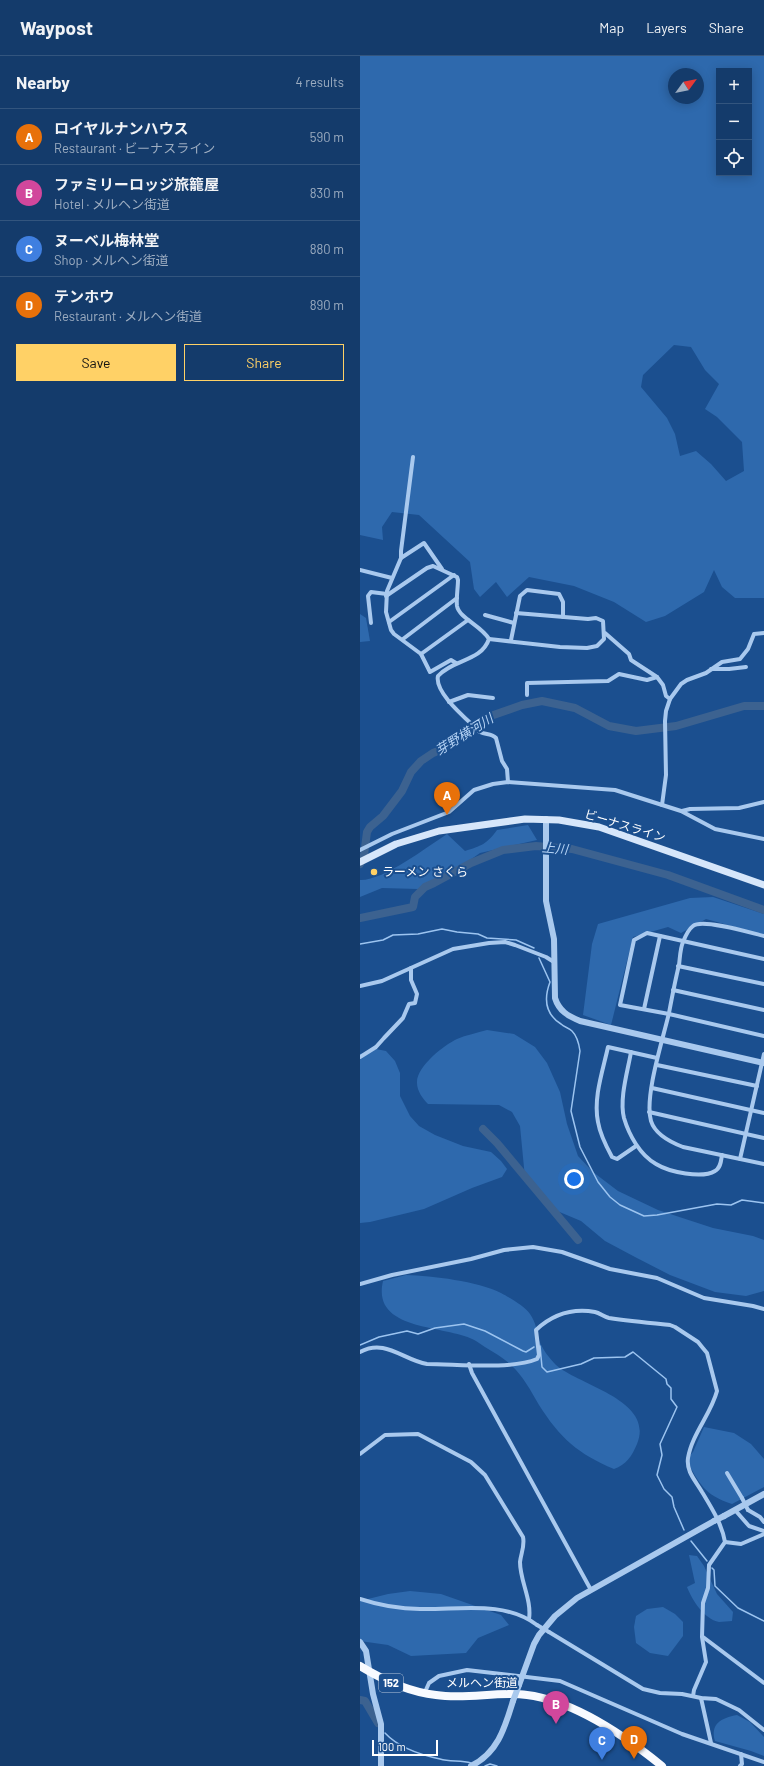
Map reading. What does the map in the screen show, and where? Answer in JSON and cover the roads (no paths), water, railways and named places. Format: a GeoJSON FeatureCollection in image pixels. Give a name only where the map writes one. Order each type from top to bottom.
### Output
{"type":"FeatureCollection","features":[{"type":"Feature","properties":{"kind":"highway","name":"メルヘン街道"},"geometry":{"type":"LineString","coordinates":[[360,1666],[394,1684],[436,1695],[528,1695],[561,1704],[583,1713],[613,1731],[662,1766]]}},
{"type":"Feature","properties":{"kind":"main road","name":"ビーナスライン"},"geometry":{"type":"LineString","coordinates":[[360,862],[396,844],[439,831],[525,819],[546,822],[580,822],[599,827],[764,884]]}},
{"type":"Feature","properties":{"kind":"street"},"geometry":{"type":"LineString","coordinates":[[402,558],[401,551],[413,456]]}},
{"type":"Feature","properties":{"kind":"street"},"geometry":{"type":"LineString","coordinates":[[442,569],[424,543],[402,558],[392,578],[386,595],[386,612],[391,630],[394,634],[403,639],[421,654],[430,672],[451,660],[456,663]]}},
{"type":"Feature","properties":{"kind":"street"},"geometry":{"type":"LineString","coordinates":[[371,623],[368,596],[371,592],[386,595],[427,568],[433,566],[454,575],[458,580],[457,598],[459,610],[468,620],[486,632],[489,638]]}},
{"type":"Feature","properties":{"kind":"street"},"geometry":{"type":"LineString","coordinates":[[360,570],[392,578]]}},
{"type":"Feature","properties":{"kind":"street"},"geometry":{"type":"LineString","coordinates":[[389,622],[454,575]]}},
{"type":"Feature","properties":{"kind":"street"},"geometry":{"type":"LineString","coordinates":[[511,640],[520,596],[527,590],[559,594],[563,602],[563,617]]}},
{"type":"Feature","properties":{"kind":"street"},"geometry":{"type":"LineString","coordinates":[[403,639],[457,598]]}},
{"type":"Feature","properties":{"kind":"street"},"geometry":{"type":"LineString","coordinates":[[489,638],[560,647],[587,648],[597,646],[604,639],[605,633],[603,621],[596,618],[516,613]]}},
{"type":"Feature","properties":{"kind":"street"},"geometry":{"type":"LineString","coordinates":[[485,615],[514,623]]}},
{"type":"Feature","properties":{"kind":"street"},"geometry":{"type":"LineString","coordinates":[[421,654],[468,620]]}},
{"type":"Feature","properties":{"kind":"street"},"geometry":{"type":"LineString","coordinates":[[605,633],[629,654],[631,660],[657,677],[663,685],[666,696],[670,700]]}},
{"type":"Feature","properties":{"kind":"street"},"geometry":{"type":"LineString","coordinates":[[662,805],[666,775],[665,721],[666,711],[670,700],[681,684],[706,673],[722,662],[740,659],[745,655],[754,634],[764,633]]}},
{"type":"Feature","properties":{"kind":"street"},"geometry":{"type":"LineString","coordinates":[[489,638],[481,653],[456,663],[440,673],[437,680],[449,702],[480,732],[494,735],[502,761],[507,769],[508,782]]}},
{"type":"Feature","properties":{"kind":"street"},"geometry":{"type":"LineString","coordinates":[[711,669],[746,667]]}},
{"type":"Feature","properties":{"kind":"street"},"geometry":{"type":"LineString","coordinates":[[526,695],[527,683],[608,681],[619,674],[647,680],[657,677]]}},
{"type":"Feature","properties":{"kind":"street"},"geometry":{"type":"LineString","coordinates":[[449,702],[468,695],[493,698]]}},
{"type":"Feature","properties":{"kind":"street"},"geometry":{"type":"LineString","coordinates":[[360,850],[392,834],[449,812],[474,790],[493,784],[508,782],[615,790],[681,811],[715,829],[764,839]]}},
{"type":"Feature","properties":{"kind":"street"},"geometry":{"type":"LineString","coordinates":[[681,811],[690,809],[739,808],[764,802]]}},
{"type":"Feature","properties":{"kind":"street"},"geometry":{"type":"LineString","coordinates":[[546,822],[546,901],[554,939],[555,998],[557,1004],[565,1014],[580,1021],[763,1062]]}},
{"type":"Feature","properties":{"kind":"street"},"geometry":{"type":"LineString","coordinates":[[392,834],[396,844]]}},
{"type":"Feature","properties":{"kind":"street"},"geometry":{"type":"LineString","coordinates":[[764,936],[706,923],[693,926],[683,942],[657,1058],[649,1112],[651,1122],[656,1129],[663,1137],[673,1143],[683,1147],[764,1164]]}},
{"type":"Feature","properties":{"kind":"street"},"geometry":{"type":"LineString","coordinates":[[764,959],[647,933],[634,940],[620,1005],[668,1014],[764,1036]]}},
{"type":"Feature","properties":{"kind":"street"},"geometry":{"type":"LineString","coordinates":[[644,1009],[660,936]]}},
{"type":"Feature","properties":{"kind":"street"},"geometry":{"type":"LineString","coordinates":[[360,986],[382,981],[453,949],[489,943],[505,942],[546,957],[554,962]]}},
{"type":"Feature","properties":{"kind":"street"},"geometry":{"type":"LineString","coordinates":[[678,966],[764,984]]}},
{"type":"Feature","properties":{"kind":"street"},"geometry":{"type":"LineString","coordinates":[[360,1056],[376,1047],[402,1018],[409,1004],[415,1002],[417,994],[411,980],[411,968]]}},
{"type":"Feature","properties":{"kind":"street"},"geometry":{"type":"LineString","coordinates":[[673,990],[764,1010]]}},
{"type":"Feature","properties":{"kind":"street"},"geometry":{"type":"LineString","coordinates":[[636,1146],[617,1159],[612,1157],[603,1139],[598,1122],[597,1107],[608,1047],[657,1058]]}},
{"type":"Feature","properties":{"kind":"street"},"geometry":{"type":"LineString","coordinates":[[631,1052],[622,1104],[624,1118],[636,1146],[656,1164],[684,1174],[698,1174],[715,1171],[720,1167],[722,1155]]}},
{"type":"Feature","properties":{"kind":"street"},"geometry":{"type":"LineString","coordinates":[[740,1159],[764,1054]]}},
{"type":"Feature","properties":{"kind":"street"},"geometry":{"type":"LineString","coordinates":[[657,1065],[757,1086]]}},
{"type":"Feature","properties":{"kind":"street"},"geometry":{"type":"LineString","coordinates":[[652,1088],[764,1113]]}},
{"type":"Feature","properties":{"kind":"street"},"geometry":{"type":"LineString","coordinates":[[649,1112],[764,1138]]}},
{"type":"Feature","properties":{"kind":"street"},"geometry":{"type":"LineString","coordinates":[[360,1284],[392,1275],[471,1259],[504,1250],[533,1247],[562,1252],[610,1269],[657,1278],[704,1298],[764,1309]]}},
{"type":"Feature","properties":{"kind":"street"},"geometry":{"type":"LineString","coordinates":[[360,1352],[376,1346],[388,1348],[416,1362],[427,1364],[508,1365],[537,1359],[536,1330],[555,1316],[577,1310],[595,1312],[606,1317],[670,1325],[698,1342],[707,1354],[717,1391],[691,1447],[688,1459],[688,1469],[723,1533],[725,1542],[709,1565],[708,1588],[703,1603],[702,1637],[706,1662],[694,1690],[693,1696]]}},
{"type":"Feature","properties":{"kind":"street"},"geometry":{"type":"LineString","coordinates":[[469,1364],[472,1373],[591,1590]]}},
{"type":"Feature","properties":{"kind":"street"},"geometry":{"type":"LineString","coordinates":[[360,1454],[385,1435],[418,1434],[471,1462],[485,1475],[523,1537],[524,1544],[520,1563],[529,1604],[529,1619]]}},
{"type":"Feature","properties":{"kind":"street"},"geometry":{"type":"LineString","coordinates":[[727,1474],[748,1510],[760,1517],[764,1522]]}},
{"type":"Feature","properties":{"kind":"street"},"geometry":{"type":"LineString","coordinates":[[471,1766],[480,1762],[491,1752],[502,1734],[513,1701],[539,1635],[556,1616],[576,1598],[764,1494]]}},
{"type":"Feature","properties":{"kind":"street"},"geometry":{"type":"LineString","coordinates":[[735,1510],[749,1526],[764,1531]]}},
{"type":"Feature","properties":{"kind":"street"},"geometry":{"type":"LineString","coordinates":[[725,1542],[741,1544],[764,1534]]}},
{"type":"Feature","properties":{"kind":"street"},"geometry":{"type":"LineString","coordinates":[[360,1599],[380,1606],[419,1609],[496,1608],[512,1611],[529,1619],[643,1689],[660,1693],[716,1699],[738,1710],[764,1730]]}},
{"type":"Feature","properties":{"kind":"street"},"geometry":{"type":"LineString","coordinates":[[702,1637],[764,1683]]}},
{"type":"Feature","properties":{"kind":"street"},"geometry":{"type":"LineString","coordinates":[[360,1642],[366,1651],[372,1694],[381,1724],[381,1766]]}},
{"type":"Feature","properties":{"kind":"street"},"geometry":{"type":"LineString","coordinates":[[425,1692],[429,1683],[440,1676],[467,1670],[560,1681],[682,1734],[764,1762]]}},
{"type":"Feature","properties":{"kind":"street"},"geometry":{"type":"LineString","coordinates":[[701,1698],[711,1743]]}},
{"type":"Feature","properties":{"kind":"street"},"geometry":{"type":"LineString","coordinates":[[740,1766],[742,1764],[741,1754]]}},
{"type":"Feature","properties":{"kind":"waterway","name":"芽野横河川"},"geometry":{"type":"LineString","coordinates":[[360,864],[364,855],[367,832],[370,827],[383,816],[402,791],[411,772],[421,761],[433,753],[443,749],[485,718],[522,705],[542,701],[575,708],[609,726],[636,731],[676,726],[744,706],[764,706]]}},
{"type":"Feature","properties":{"kind":"waterway","name":"上川"},"geometry":{"type":"LineString","coordinates":[[360,918],[413,907],[415,897],[425,887],[471,863],[503,850],[536,846],[572,849],[668,875],[764,910]]}},
{"type":"Feature","properties":{"kind":"waterway"},"geometry":{"type":"LineString","coordinates":[[360,944],[383,940],[393,935],[418,934],[442,929],[478,934],[487,938],[516,940],[534,948]]}},
{"type":"Feature","properties":{"kind":"waterway"},"geometry":{"type":"LineString","coordinates":[[539,958],[550,982],[547,994],[547,1005],[549,1011],[556,1020],[574,1033],[579,1046],[580,1051],[571,1111],[580,1147],[598,1182],[610,1197],[620,1205],[644,1216],[717,1204],[731,1205],[742,1200],[764,1203]]}},
{"type":"Feature","properties":{"kind":"waterway"},"geometry":{"type":"LineString","coordinates":[[483,1129],[497,1143],[578,1240]]}},
{"type":"Feature","properties":{"kind":"waterway"},"geometry":{"type":"LineString","coordinates":[[360,1345],[379,1337],[407,1331],[418,1334],[435,1328],[464,1324],[485,1331],[526,1352],[534,1347]]}},
{"type":"Feature","properties":{"kind":"waterway"},"geometry":{"type":"LineString","coordinates":[[540,1346],[542,1367],[547,1372],[581,1364],[594,1358],[625,1357],[633,1352],[666,1379],[667,1384],[671,1388],[671,1399],[677,1407],[660,1444],[662,1455],[657,1475],[664,1489],[672,1497],[674,1507],[684,1530]]}},
{"type":"Feature","properties":{"kind":"waterway"},"geometry":{"type":"LineString","coordinates":[[691,1541],[707,1561]]}},
{"type":"Feature","properties":{"kind":"waterway"},"geometry":{"type":"LineString","coordinates":[[712,1568],[714,1570],[715,1586],[738,1608],[764,1621]]}},
{"type":"Feature","properties":{"kind":"waterway"},"geometry":{"type":"LineString","coordinates":[[360,1700],[365,1701],[378,1723]]}},
{"type":"Feature","properties":{"kind":"waterway"},"geometry":{"type":"LineString","coordinates":[[385,1733],[396,1742],[418,1753],[444,1760],[471,1763]]}},
{"type":"Feature","properties":{"kind":"waterway"},"geometry":{"type":"LineString","coordinates":[[485,1766],[490,1764],[497,1766]]}},
{"type":"Feature","properties":{"kind":"place","name":"ロイヤルナンハウス"},"geometry":{"type":"Point","coordinates":[447,815]}},
{"type":"Feature","properties":{"kind":"place","name":"ラーメン さくら"},"geometry":{"type":"Point","coordinates":[374,872]}},
{"type":"Feature","properties":{"kind":"place","name":"ファミリーロッジ旅籠屋"},"geometry":{"type":"Point","coordinates":[556,1724]}},
{"type":"Feature","properties":{"kind":"place","name":"テンホウ"},"geometry":{"type":"Point","coordinates":[634,1759]}},
{"type":"Feature","properties":{"kind":"place","name":"ヌーベル梅林堂"},"geometry":{"type":"Point","coordinates":[602,1760]}}]}
